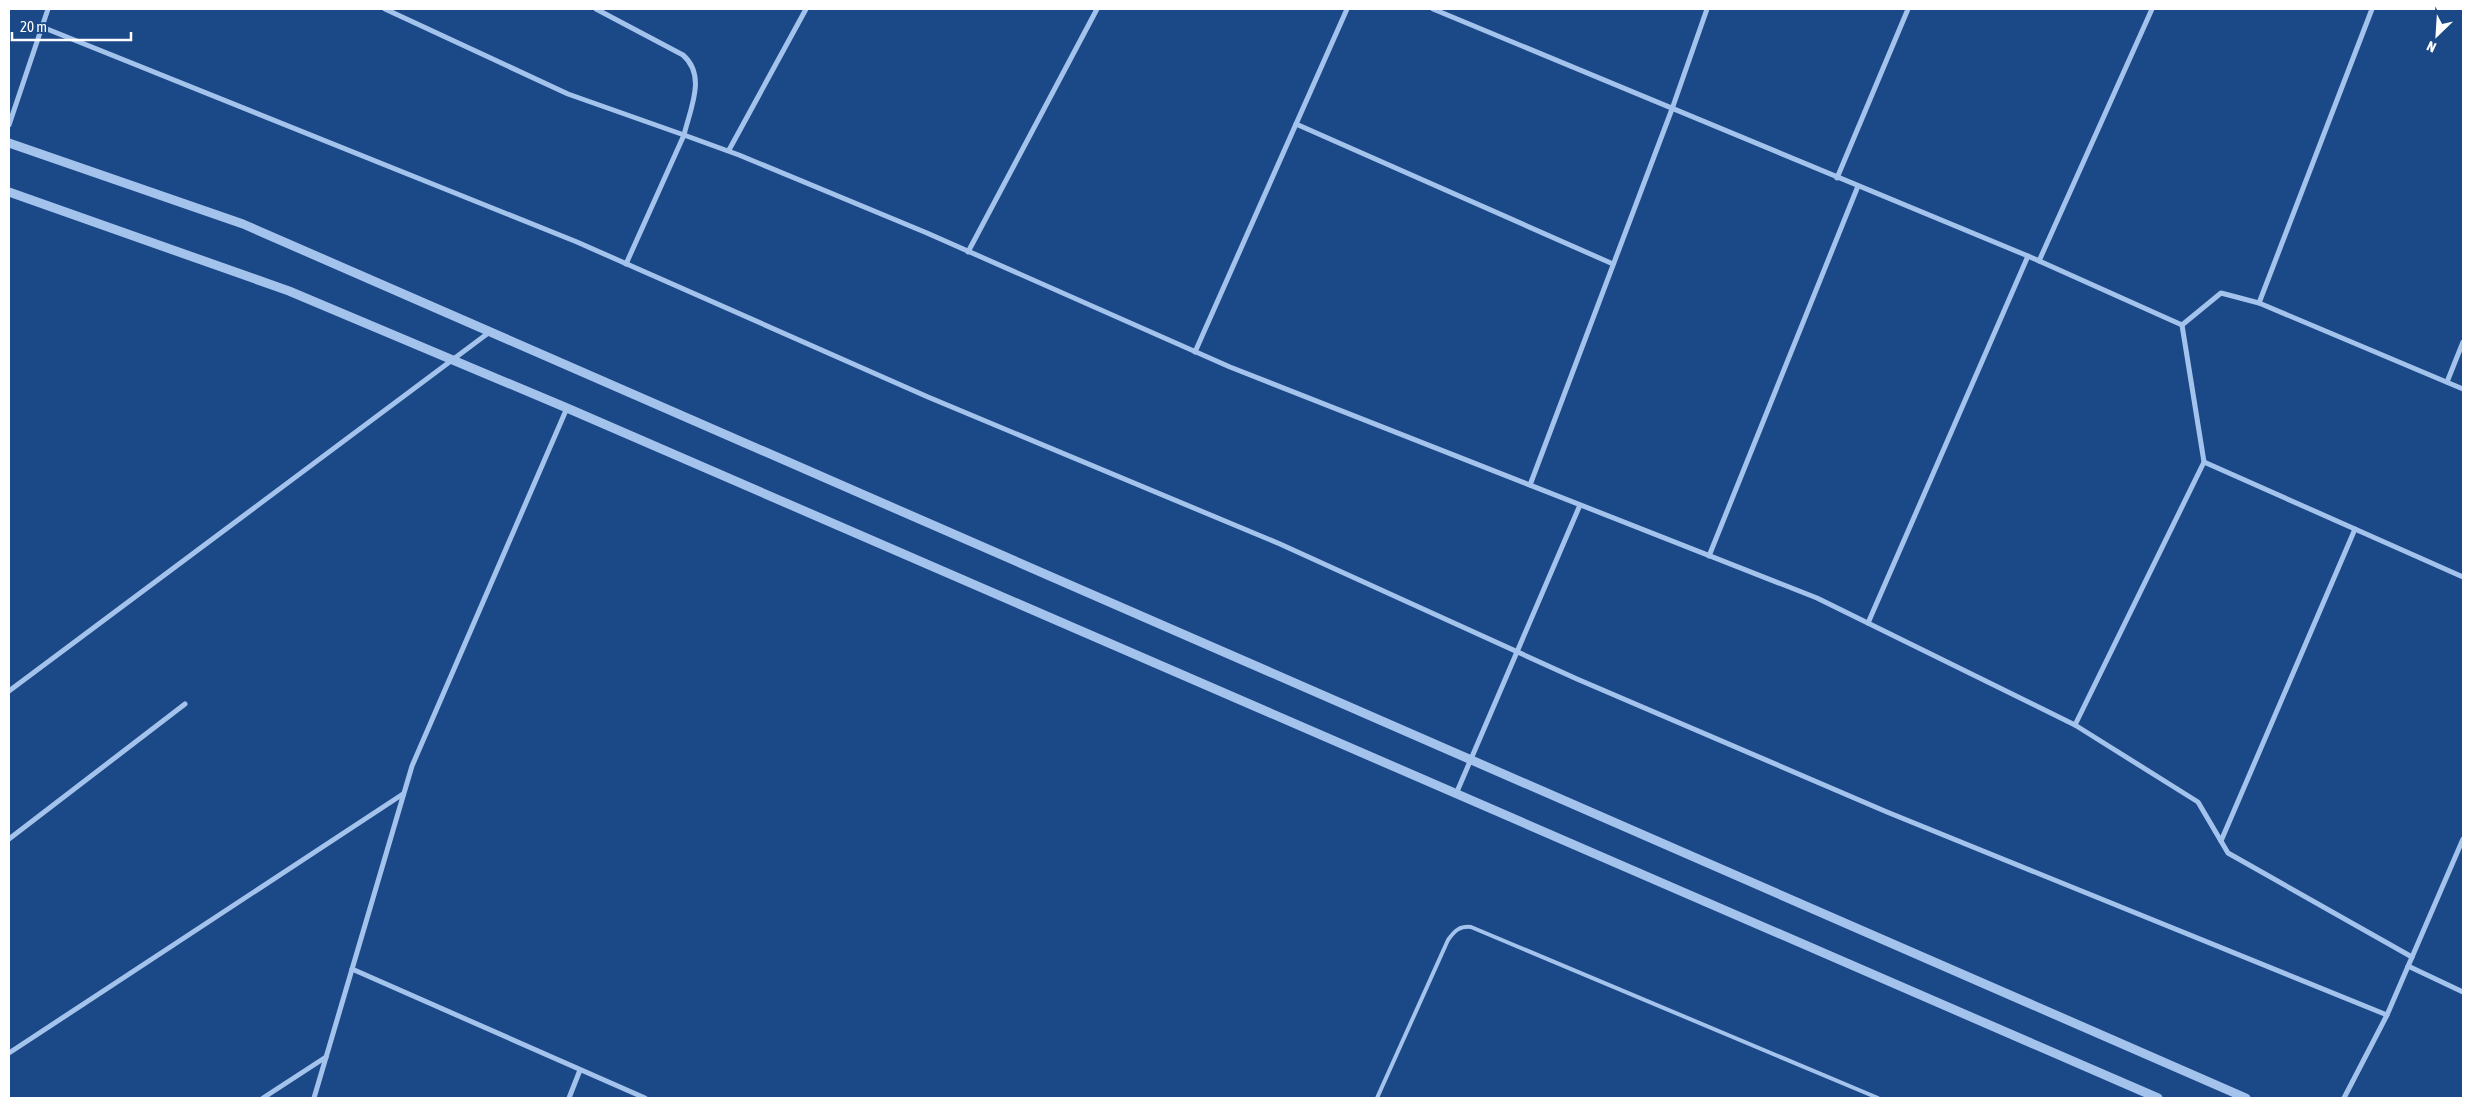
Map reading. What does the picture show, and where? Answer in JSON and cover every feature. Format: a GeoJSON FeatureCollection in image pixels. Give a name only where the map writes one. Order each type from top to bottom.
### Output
{"type":"FeatureCollection","features":[{"type":"Feature","properties":{"kind":"street"},"geometry":{"type":"LineString","coordinates":[[9,125],[48,9]]}},
{"type":"Feature","properties":{"kind":"street"},"geometry":{"type":"LineString","coordinates":[[385,9],[568,94],[729,150],[1195,352],[1817,598],[2075,725],[2198,802],[2228,853],[2412,957]]}},
{"type":"Feature","properties":{"kind":"street"},"geometry":{"type":"LineString","coordinates":[[596,9],[683,55],[690,62],[697,81],[684,135],[626,264]]}},
{"type":"Feature","properties":{"kind":"street"},"geometry":{"type":"LineString","coordinates":[[729,150],[806,9]]}},
{"type":"Feature","properties":{"kind":"street"},"geometry":{"type":"LineString","coordinates":[[968,252],[1097,9]]}},
{"type":"Feature","properties":{"kind":"street"},"geometry":{"type":"LineString","coordinates":[[1195,352],[1347,9]]}},
{"type":"Feature","properties":{"kind":"street"},"geometry":{"type":"LineString","coordinates":[[1433,9],[2028,256],[2182,325]]}},
{"type":"Feature","properties":{"kind":"street"},"geometry":{"type":"LineString","coordinates":[[1530,486],[1672,109],[1707,9]]}},
{"type":"Feature","properties":{"kind":"street"},"geometry":{"type":"LineString","coordinates":[[1838,178],[1908,9]]}},
{"type":"Feature","properties":{"kind":"street"},"geometry":{"type":"LineString","coordinates":[[2038,261],[2152,9]]}},
{"type":"Feature","properties":{"kind":"street"},"geometry":{"type":"LineString","coordinates":[[2259,303],[2372,9]]}},
{"type":"Feature","properties":{"kind":"street"},"geometry":{"type":"LineString","coordinates":[[42,27],[626,264],[928,397],[1280,544],[1518,652],[1887,812],[2387,1015]]}},
{"type":"Feature","properties":{"kind":"street"},"geometry":{"type":"LineString","coordinates":[[1296,124],[1613,264]]}},
{"type":"Feature","properties":{"kind":"street"},"geometry":{"type":"LineString","coordinates":[[9,143],[243,224],[2246,1098]]}},
{"type":"Feature","properties":{"kind":"street"},"geometry":{"type":"LineString","coordinates":[[1708,556],[1858,186]]}},
{"type":"Feature","properties":{"kind":"street"},"geometry":{"type":"LineString","coordinates":[[9,192],[289,292],[567,408],[1455,795],[2158,1098]]}},
{"type":"Feature","properties":{"kind":"street"},"geometry":{"type":"LineString","coordinates":[[1868,624],[2028,256]]}},
{"type":"Feature","properties":{"kind":"street"},"geometry":{"type":"LineString","coordinates":[[2182,325],[2221,293],[2259,303],[2463,389]]}},
{"type":"Feature","properties":{"kind":"street"},"geometry":{"type":"LineString","coordinates":[[2075,725],[2204,462],[2182,325]]}},
{"type":"Feature","properties":{"kind":"street"},"geometry":{"type":"LineString","coordinates":[[9,691],[491,331]]}},
{"type":"Feature","properties":{"kind":"street"},"geometry":{"type":"LineString","coordinates":[[2446,382],[2463,342]]}},
{"type":"Feature","properties":{"kind":"street"},"geometry":{"type":"LineString","coordinates":[[314,1098],[412,766],[567,408]]}},
{"type":"Feature","properties":{"kind":"street"},"geometry":{"type":"LineString","coordinates":[[2204,462],[2463,576]]}},
{"type":"Feature","properties":{"kind":"street"},"geometry":{"type":"LineString","coordinates":[[1455,795],[1580,505]]}},
{"type":"Feature","properties":{"kind":"street"},"geometry":{"type":"LineString","coordinates":[[2221,840],[2356,529]]}},
{"type":"Feature","properties":{"kind":"street"},"geometry":{"type":"LineString","coordinates":[[9,839],[185,704]]}},
{"type":"Feature","properties":{"kind":"street"},"geometry":{"type":"LineString","coordinates":[[9,1053],[404,794]]}},
{"type":"Feature","properties":{"kind":"street"},"geometry":{"type":"LineString","coordinates":[[2344,1098],[2387,1015],[2463,839]]}},
{"type":"Feature","properties":{"kind":"street"},"geometry":{"type":"LineString","coordinates":[[2408,966],[2463,992]]}},
{"type":"Feature","properties":{"kind":"street"},"geometry":{"type":"LineString","coordinates":[[352,968],[645,1098]]}},
{"type":"Feature","properties":{"kind":"street"},"geometry":{"type":"LineString","coordinates":[[263,1098],[326,1057]]}},
{"type":"Feature","properties":{"kind":"street"},"geometry":{"type":"LineString","coordinates":[[569,1098],[580,1070]]}},
{"type":"Feature","properties":{"kind":"lane"},"geometry":{"type":"LineString","coordinates":[[1376,1098],[1448,940],[1455,931],[1463,926],[1471,927],[1878,1098]]}}]}
